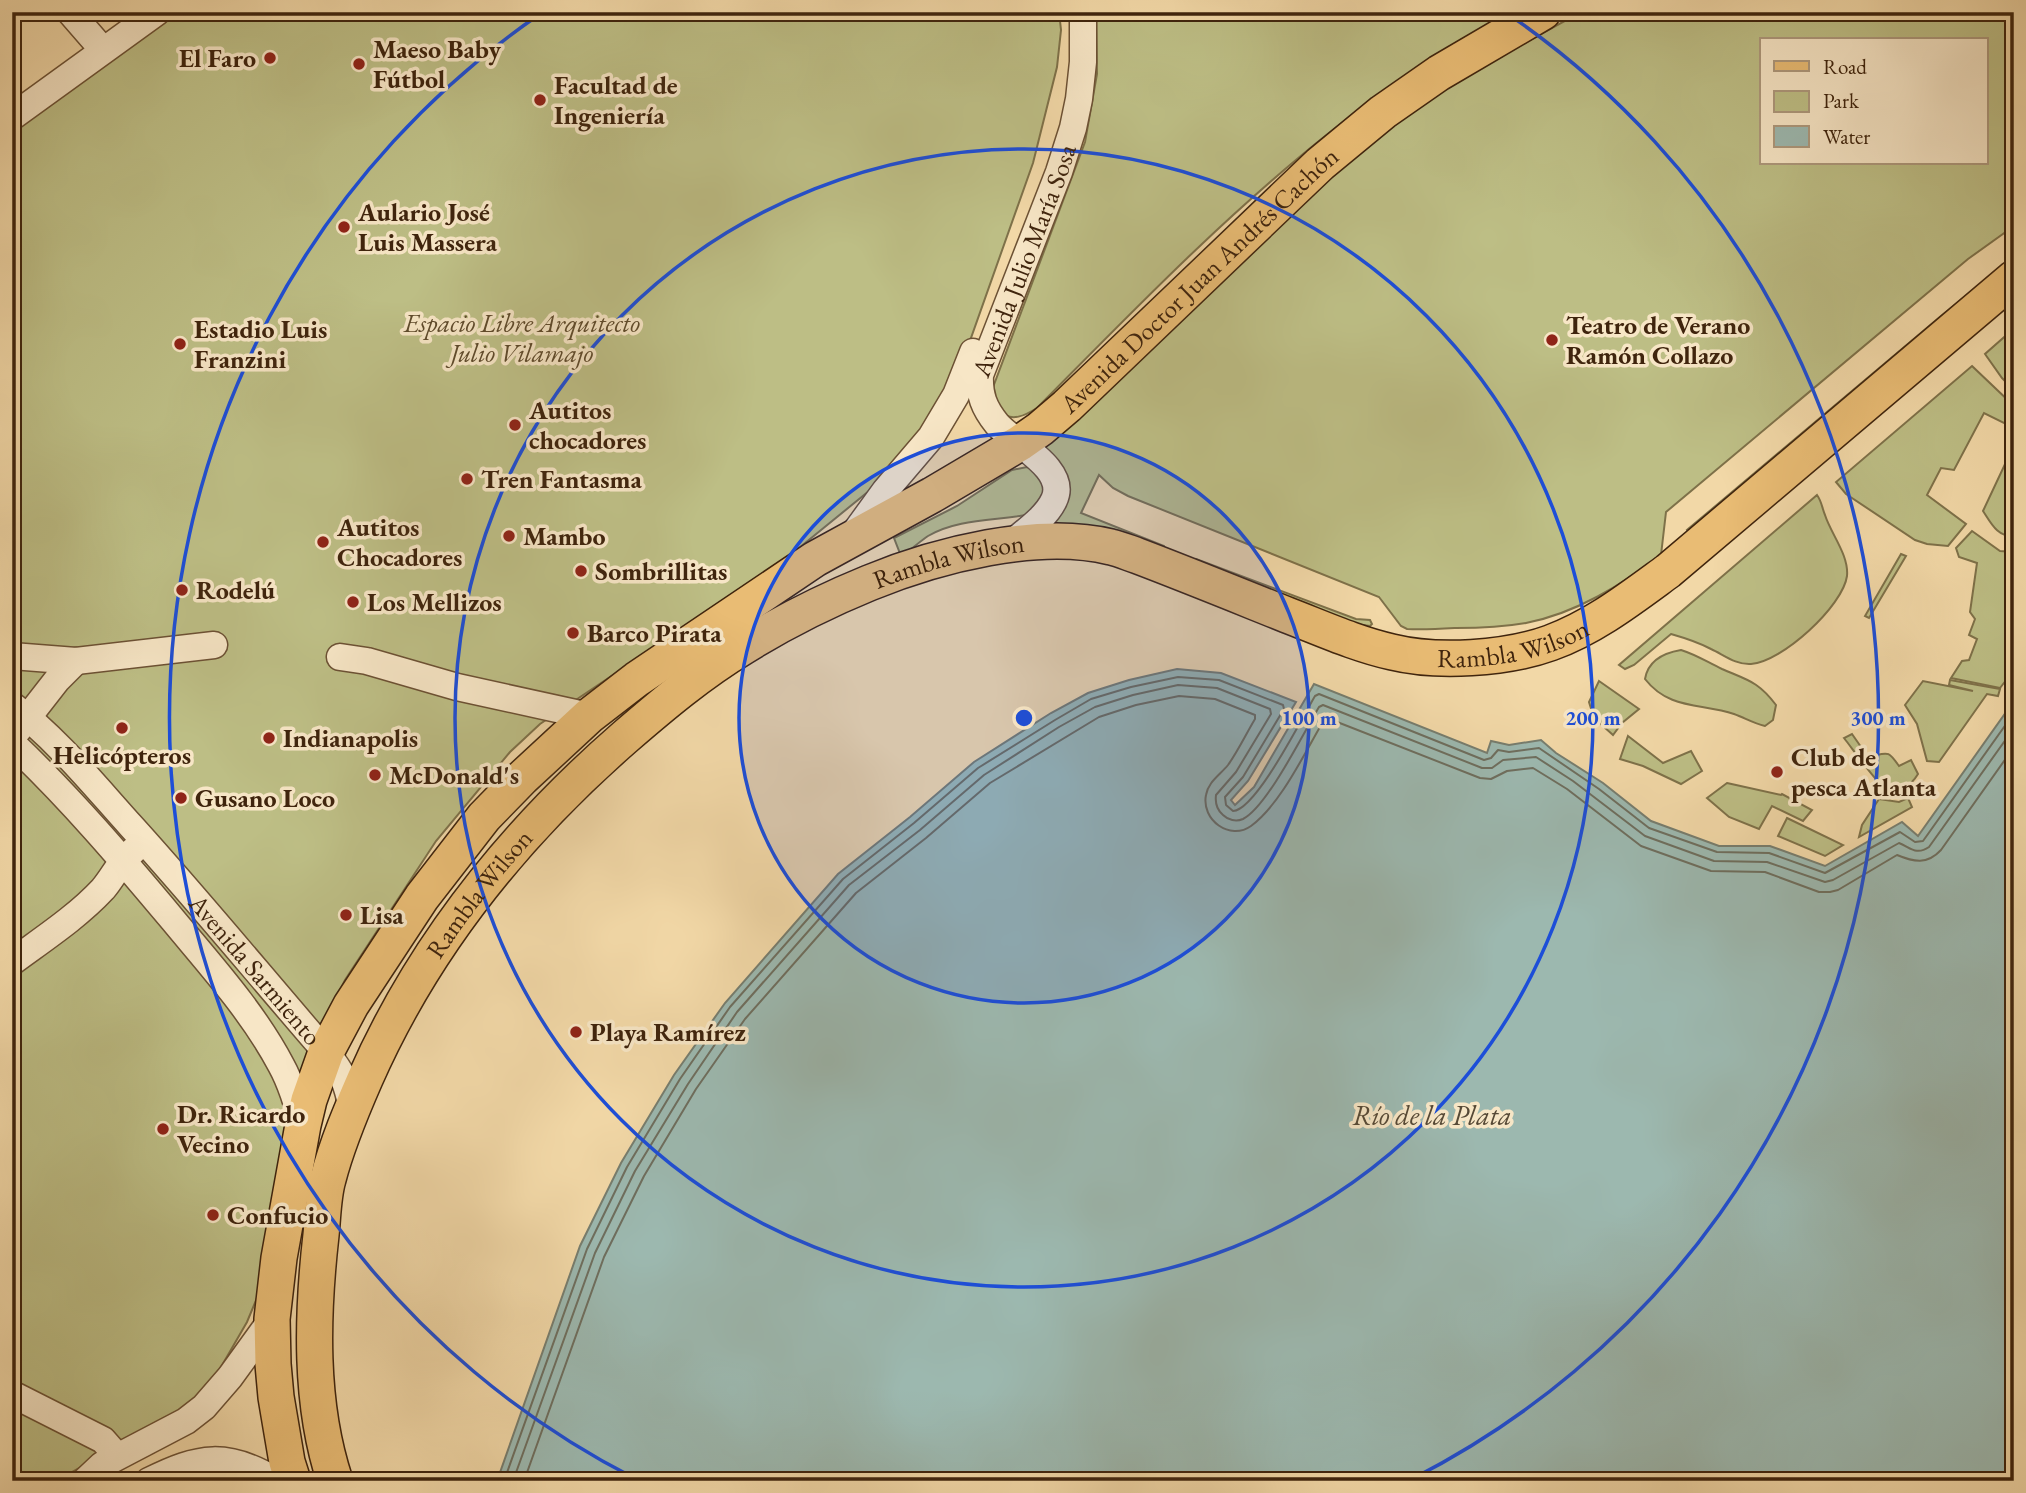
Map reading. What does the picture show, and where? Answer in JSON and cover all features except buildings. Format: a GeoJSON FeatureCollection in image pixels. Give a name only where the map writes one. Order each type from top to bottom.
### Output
{"type":"FeatureCollection","features":[{"type":"Feature","properties":{"kind":"main road","name":"Avenida Doctor Juan Andrés Cachón"},"geometry":{"type":"LineString","coordinates":[[850,539],[932,495],[1040,429],[1320,164],[1439,73],[1543,12]]}},
{"type":"Feature","properties":{"kind":"main road","name":"Rambla Wilson"},"geometry":{"type":"LineString","coordinates":[[335,1481],[317,1389],[314,1335],[315,1296],[327,1182],[352,1109],[389,1027],[460,914],[488,878],[567,789],[656,710],[710,669],[813,607],[896,572],[963,552],[1058,541],[1110,547],[1138,556],[1354,642],[1394,653],[1436,657],[1468,656],[1495,654],[1548,643],[1574,633],[1619,607],[1668,571],[2014,278]]}},
{"type":"Feature","properties":{"kind":"main road","name":"Rambla Wilson"},"geometry":{"type":"LineString","coordinates":[[293,1481],[287,1462],[273,1364],[272,1319],[279,1258],[303,1125],[313,1088],[326,1052],[351,1005],[400,928],[484,817],[522,778],[589,716],[636,679],[815,559],[850,539]]}},
{"type":"Feature","properties":{"kind":"street"},"geometry":{"type":"LineString","coordinates":[[70,12],[103,50]]}},
{"type":"Feature","properties":{"kind":"street"},"geometry":{"type":"LineString","coordinates":[[12,117],[157,12]]}},
{"type":"Feature","properties":{"kind":"street","name":"Avenida Julio María Sosa"},"geometry":{"type":"LineString","coordinates":[[850,539],[885,491],[931,437],[963,381],[1045,163],[1062,100],[1066,65],[1066,12]]}},
{"type":"Feature","properties":{"kind":"street","name":"Avenida Julio María Sosa"},"geometry":{"type":"LineString","coordinates":[[1009,546],[1049,509],[1057,490],[1047,468],[998,424],[984,405],[979,392],[980,375],[1059,172],[1073,128],[1083,62],[1083,12]]}},
{"type":"Feature","properties":{"kind":"street"},"geometry":{"type":"LineString","coordinates":[[12,656],[76,661],[214,645]]}},
{"type":"Feature","properties":{"kind":"street"},"geometry":{"type":"LineString","coordinates":[[340,657],[367,661],[465,689],[589,716]]}},
{"type":"Feature","properties":{"kind":"street"},"geometry":{"type":"LineString","coordinates":[[17,720],[76,661]]}},
{"type":"Feature","properties":{"kind":"street","name":"Avenida Sarmiento"},"geometry":{"type":"LineString","coordinates":[[17,720],[62,749],[145,841],[340,1070],[348,1085],[352,1109]]}},
{"type":"Feature","properties":{"kind":"street","name":"Avenida Sarmiento"},"geometry":{"type":"LineString","coordinates":[[12,743],[60,789],[123,859],[225,984],[268,1042],[290,1083],[303,1125]]}},
{"type":"Feature","properties":{"kind":"street"},"geometry":{"type":"LineString","coordinates":[[12,962],[74,916],[104,887],[123,859],[145,841]]}},
{"type":"Feature","properties":{"kind":"street"},"geometry":{"type":"LineString","coordinates":[[85,1481],[102,1465],[186,1421],[204,1407],[230,1377],[272,1319]]}},
{"type":"Feature","properties":{"kind":"street"},"geometry":{"type":"LineString","coordinates":[[12,1394],[103,1440],[117,1456]]}},
{"type":"Feature","properties":{"kind":"street"},"geometry":{"type":"LineString","coordinates":[[151,1438],[158,1476],[193,1462],[220,1459],[250,1467],[276,1481]]}},
{"type":"Feature","properties":{"kind":"green space","name":"Espacio Libre Arquitecto Julio Vilamajo"},"geometry":{"type":"Polygon","coordinates":[[[172,12],[1059,12],[1061,30],[1057,67],[1033,163],[955,383],[931,425],[880,482],[783,561],[540,724],[510,752],[436,841],[345,980],[301,1071],[262,1286],[247,1322],[217,1374],[199,1395],[171,1416],[56,1481],[12,1481],[12,129],[172,12]]]}},
{"type":"Feature","properties":{"kind":"green space"},"geometry":{"type":"Polygon","coordinates":[[[1096,12],[1512,12],[1355,113],[1294,161],[1218,229],[1037,408],[1023,415],[1009,417],[999,409],[992,390],[1085,142],[1097,74],[1096,12]]]}},
{"type":"Feature","properties":{"kind":"green space"},"geometry":{"type":"Polygon","coordinates":[[[1581,12],[2014,12],[2014,226],[1968,259],[1666,512],[1661,555],[1598,596],[1545,618],[1500,626],[1407,629],[1401,626],[1379,597],[1128,496],[1113,488],[1099,475],[1081,513],[1164,546],[1165,549],[1050,529],[1041,449],[1328,177],[1411,112],[1461,78],[1581,12]]]}},
{"type":"Feature","properties":{"kind":"green space"},"geometry":{"type":"Polygon","coordinates":[[[2014,257],[2014,264],[1690,534],[1687,530],[2014,257]]]}},
{"type":"Feature","properties":{"kind":"green space"},"geometry":{"type":"Polygon","coordinates":[[[2011,331],[2014,333],[2014,390],[1985,354],[2011,331]]]}},
{"type":"Feature","properties":{"kind":"green space"},"geometry":{"type":"Polygon","coordinates":[[[1972,366],[2014,406],[2014,428],[1984,413],[1954,470],[1941,468],[1927,495],[1966,524],[1948,546],[1927,544],[1915,540],[1846,494],[1836,482],[1972,366]]]}},
{"type":"Feature","properties":{"kind":"green space"},"geometry":{"type":"Polygon","coordinates":[[[2014,445],[2014,536],[2008,536],[1999,532],[1983,511],[2014,445]]]}},
{"type":"Feature","properties":{"kind":"green space"},"geometry":{"type":"Polygon","coordinates":[[[1034,468],[1048,487],[1031,514],[979,521],[940,530],[901,556],[894,538],[957,506],[1012,470],[1034,468]]]}},
{"type":"Feature","properties":{"kind":"green space"},"geometry":{"type":"Polygon","coordinates":[[[1817,495],[1845,560],[1847,576],[1835,602],[1809,631],[1779,654],[1751,664],[1735,661],[1701,644],[1671,634],[1634,665],[1625,669],[1619,665],[1817,495]]]}},
{"type":"Feature","properties":{"kind":"green space"},"geometry":{"type":"Polygon","coordinates":[[[1972,531],[2000,551],[2014,552],[2014,670],[2000,688],[1951,678],[1962,661],[1969,660],[1977,639],[1969,635],[1975,619],[1970,612],[1977,563],[1959,557],[1956,548],[1972,531]]]}},
{"type":"Feature","properties":{"kind":"green space"},"geometry":{"type":"Polygon","coordinates":[[[1901,554],[1906,556],[1869,618],[1865,616],[1901,554]]]}},
{"type":"Feature","properties":{"kind":"green space"},"geometry":{"type":"Polygon","coordinates":[[[1196,559],[1356,619],[1370,620],[1372,624],[1355,624],[1194,561],[1196,559]]]}},
{"type":"Feature","properties":{"kind":"green space"},"geometry":{"type":"Polygon","coordinates":[[[1681,650],[1758,686],[1776,705],[1773,720],[1765,726],[1734,714],[1675,701],[1654,689],[1645,679],[1649,667],[1662,656],[1681,650]]]}},
{"type":"Feature","properties":{"kind":"green space"},"geometry":{"type":"Polygon","coordinates":[[[1950,680],[2000,689],[1998,696],[1987,694],[1939,762],[1927,761],[1917,724],[1905,705],[1923,681],[1973,691],[1949,685],[1950,680]]]}},
{"type":"Feature","properties":{"kind":"green space"},"geometry":{"type":"Polygon","coordinates":[[[1599,681],[1639,709],[1622,723],[1613,735],[1594,718],[1589,702],[1599,681]]]}},
{"type":"Feature","properties":{"kind":"green space"},"geometry":{"type":"Polygon","coordinates":[[[1852,734],[1868,757],[1886,754],[1899,766],[1911,760],[1918,774],[1900,790],[1886,789],[1844,738],[1852,734]]]}},
{"type":"Feature","properties":{"kind":"green space"},"geometry":{"type":"Polygon","coordinates":[[[1628,736],[1663,763],[1691,751],[1702,771],[1681,784],[1643,766],[1620,759],[1628,736]]]}},
{"type":"Feature","properties":{"kind":"green space"},"geometry":{"type":"Polygon","coordinates":[[[1727,783],[1782,794],[1812,810],[1803,821],[1772,806],[1759,829],[1729,817],[1707,798],[1727,783]]]}},
{"type":"Feature","properties":{"kind":"green space"},"geometry":{"type":"Polygon","coordinates":[[[1908,798],[1912,807],[1859,837],[1862,825],[1879,799],[1899,802],[1908,798]]]}},
{"type":"Feature","properties":{"kind":"green space"},"geometry":{"type":"Polygon","coordinates":[[[1787,818],[1843,845],[1825,856],[1778,836],[1787,818]]]}},
{"type":"Feature","properties":{"kind":"water","name":"Río de la Plata"},"geometry":{"type":"Polygon","coordinates":[[[1177,669],[1221,673],[1296,702],[1248,781],[1231,800],[1235,805],[1254,787],[1314,684],[1487,753],[1491,741],[1509,745],[1541,740],[1556,753],[1603,783],[1651,821],[1719,846],[1770,846],[1825,866],[1902,822],[1918,836],[2014,701],[2014,1481],[497,1481],[580,1246],[621,1163],[674,1075],[725,1003],[838,874],[974,762],[1088,693],[1177,669]]]}},
{"type":"Feature","properties":{"kind":"place","name":"El Faro"},"geometry":{"type":"Point","coordinates":[270,58]}},
{"type":"Feature","properties":{"kind":"place","name":"Maeso Baby Fútbol"},"geometry":{"type":"Point","coordinates":[359,64]}},
{"type":"Feature","properties":{"kind":"place","name":"Facultad de Ingeniería"},"geometry":{"type":"Point","coordinates":[540,100]}},
{"type":"Feature","properties":{"kind":"place","name":"Aulario José Luis Massera"},"geometry":{"type":"Point","coordinates":[344,227]}},
{"type":"Feature","properties":{"kind":"place","name":"Teatro de Verano Ramón Collazo"},"geometry":{"type":"Point","coordinates":[1552,340]}},
{"type":"Feature","properties":{"kind":"place","name":"Estadio Luis Franzini"},"geometry":{"type":"Point","coordinates":[180,344]}},
{"type":"Feature","properties":{"kind":"place","name":"Autitos chocadores"},"geometry":{"type":"Point","coordinates":[515,425]}},
{"type":"Feature","properties":{"kind":"place","name":"Tren Fantasma"},"geometry":{"type":"Point","coordinates":[467,479]}},
{"type":"Feature","properties":{"kind":"place","name":"Mambo"},"geometry":{"type":"Point","coordinates":[509,536]}},
{"type":"Feature","properties":{"kind":"place","name":"Autitos Chocadores"},"geometry":{"type":"Point","coordinates":[323,542]}},
{"type":"Feature","properties":{"kind":"place","name":"Sombrillitas"},"geometry":{"type":"Point","coordinates":[581,571]}},
{"type":"Feature","properties":{"kind":"place","name":"Rodelú"},"geometry":{"type":"Point","coordinates":[182,590]}},
{"type":"Feature","properties":{"kind":"place","name":"Los Mellizos"},"geometry":{"type":"Point","coordinates":[353,602]}},
{"type":"Feature","properties":{"kind":"place","name":"Barco Pirata"},"geometry":{"type":"Point","coordinates":[573,633]}},
{"type":"Feature","properties":{"kind":"place","name":"Helicópteros"},"geometry":{"type":"Point","coordinates":[122,728]}},
{"type":"Feature","properties":{"kind":"place","name":"Indianapolis"},"geometry":{"type":"Point","coordinates":[269,738]}},
{"type":"Feature","properties":{"kind":"place","name":"Club de pesca Atlanta"},"geometry":{"type":"Point","coordinates":[1777,772]}},
{"type":"Feature","properties":{"kind":"place","name":"McDonald's"},"geometry":{"type":"Point","coordinates":[375,775]}},
{"type":"Feature","properties":{"kind":"place","name":"Gusano Loco"},"geometry":{"type":"Point","coordinates":[181,798]}},
{"type":"Feature","properties":{"kind":"place","name":"Lisa"},"geometry":{"type":"Point","coordinates":[346,915]}},
{"type":"Feature","properties":{"kind":"place","name":"Playa Ramírez"},"geometry":{"type":"Point","coordinates":[576,1032]}},
{"type":"Feature","properties":{"kind":"place","name":"Dr. Ricardo Vecino"},"geometry":{"type":"Point","coordinates":[163,1129]}},
{"type":"Feature","properties":{"kind":"place","name":"Confucio"},"geometry":{"type":"Point","coordinates":[213,1215]}}]}
